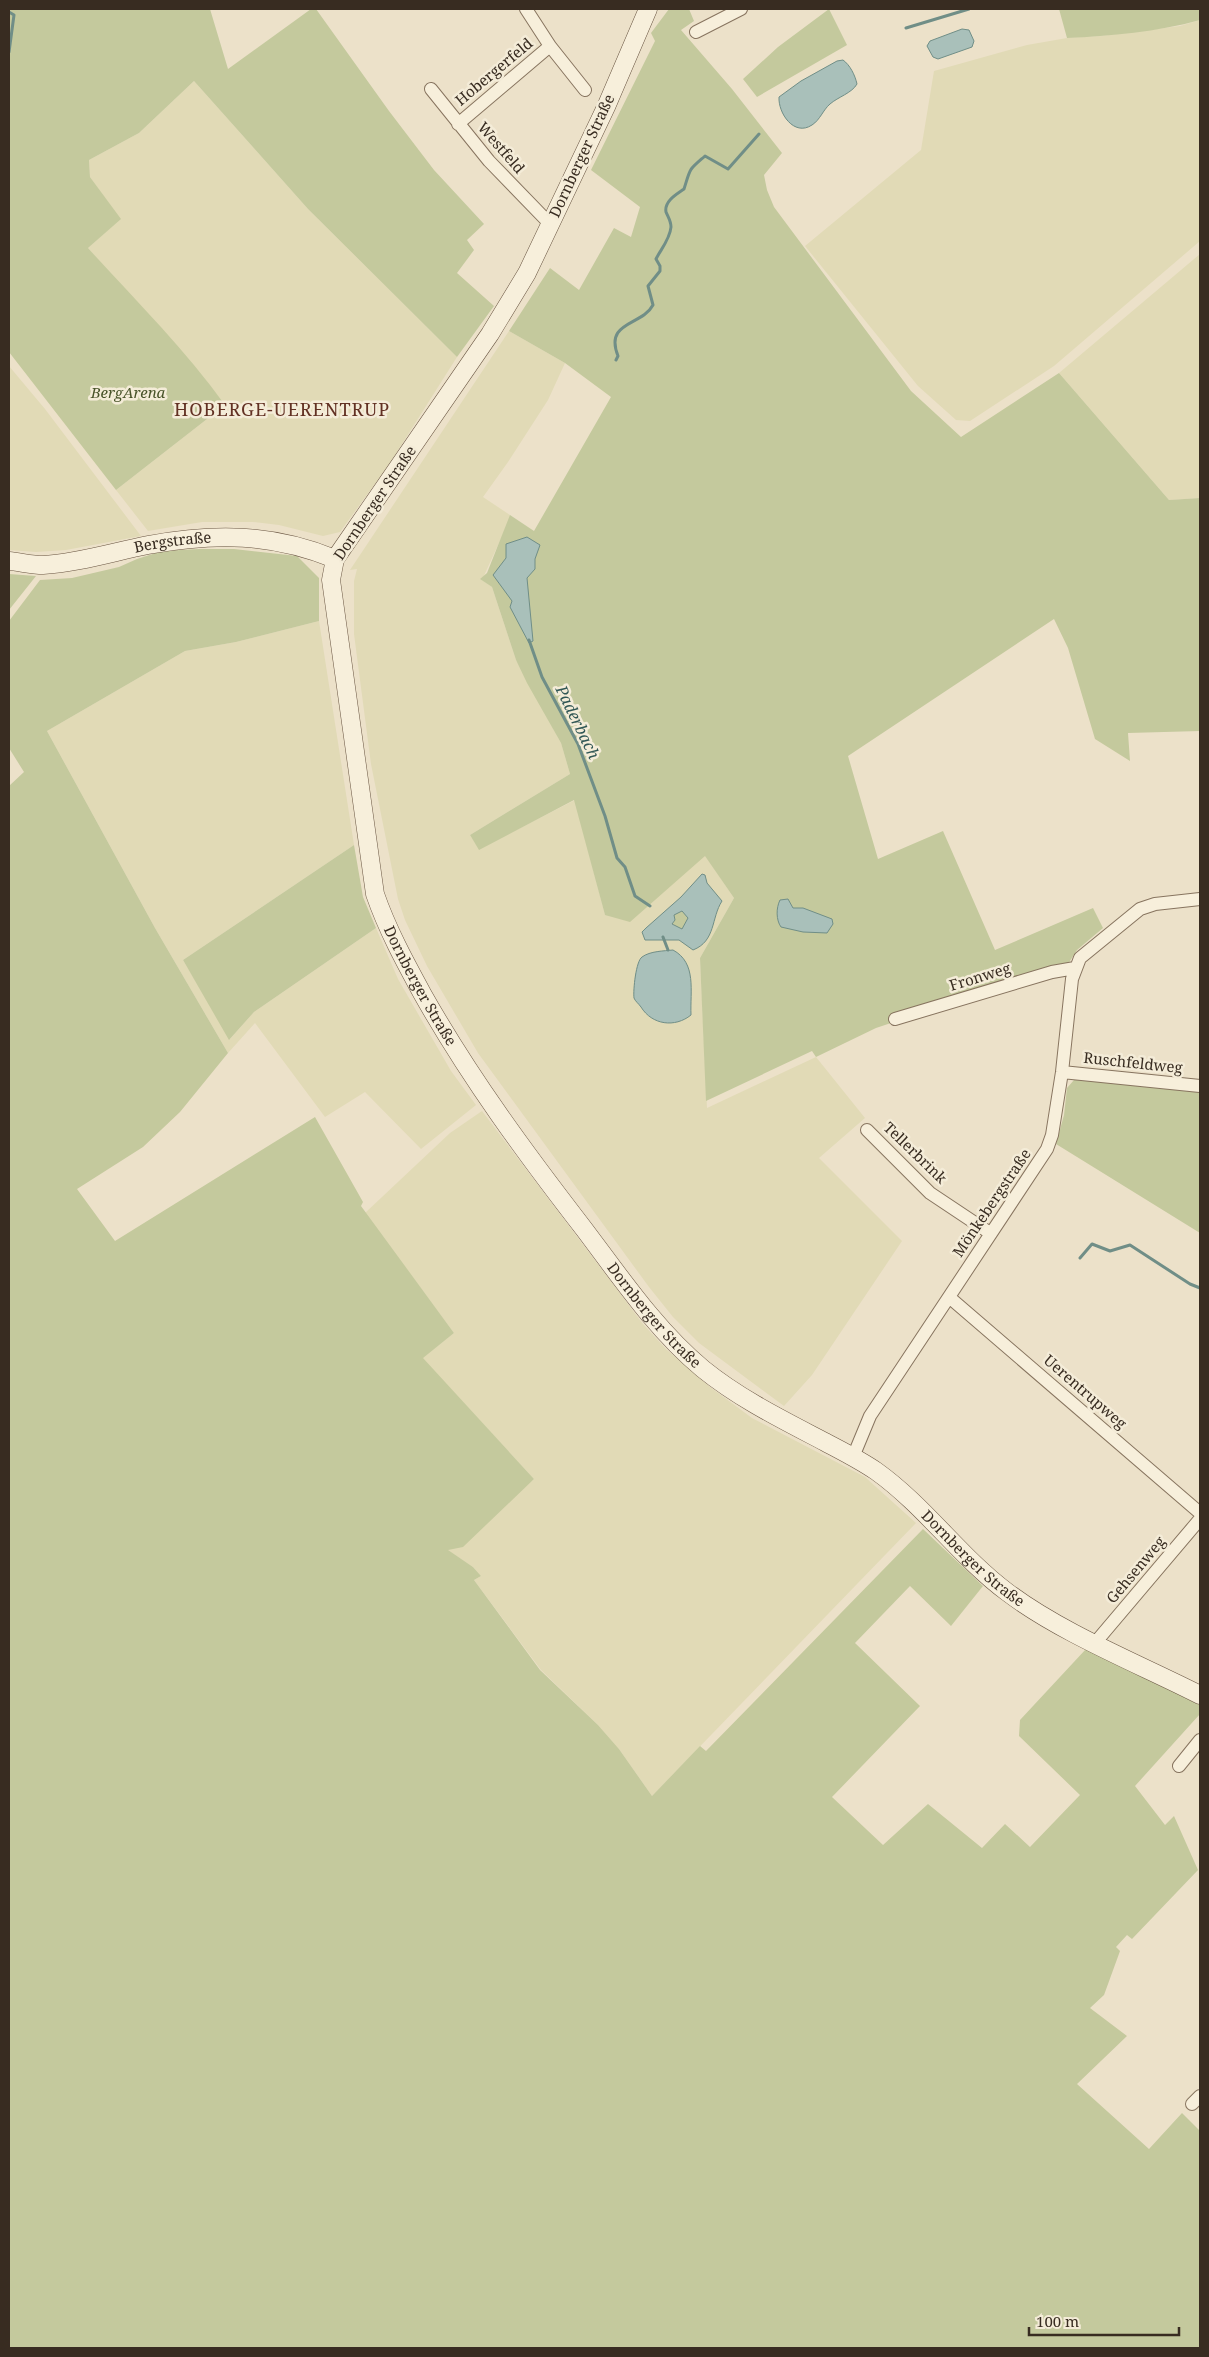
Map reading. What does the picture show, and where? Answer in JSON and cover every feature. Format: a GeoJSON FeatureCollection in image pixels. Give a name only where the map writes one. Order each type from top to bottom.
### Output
{"type":"FeatureCollection","features":[{"type":"Feature","properties":{"kind":"main road","name":"Dornberger Straße"},"geometry":{"type":"LineString","coordinates":[[648,9],[606,107],[527,272],[490,334],[335,559],[331,580],[375,894],[386,925],[445,1034],[489,1103],[652,1318],[672,1340],[701,1367],[727,1387],[762,1409],[876,1470],[906,1496],[1005,1591],[1095,1643],[1200,1695]]}},
{"type":"Feature","properties":{"kind":"main road","name":"Bergstraße"},"geometry":{"type":"LineString","coordinates":[[9,561],[41,565],[65,563],[149,545],[223,537],[264,538],[284,542],[335,559]]}},
{"type":"Feature","properties":{"kind":"street","name":"Hobergerfeld"},"geometry":{"type":"LineString","coordinates":[[526,9],[550,46],[585,90]]}},
{"type":"Feature","properties":{"kind":"street"},"geometry":{"type":"LineString","coordinates":[[696,32],[741,9]]}},
{"type":"Feature","properties":{"kind":"street","name":"Hobergerfeld"},"geometry":{"type":"LineString","coordinates":[[458,124],[550,46]]}},
{"type":"Feature","properties":{"kind":"street","name":"Westfeld"},"geometry":{"type":"LineString","coordinates":[[431,89],[458,124],[514,189],[551,224]]}},
{"type":"Feature","properties":{"kind":"street"},"geometry":{"type":"LineString","coordinates":[[1074,968],[1080,958],[1140,909],[1155,904],[1200,899]]}},
{"type":"Feature","properties":{"kind":"street","name":"Mönkebergstraße"},"geometry":{"type":"LineString","coordinates":[[853,1457],[870,1416],[1048,1149],[1062,1072],[1074,968]]}},
{"type":"Feature","properties":{"kind":"street","name":"Fronweg"},"geometry":{"type":"LineString","coordinates":[[895,1019],[1052,972],[1074,968]]}},
{"type":"Feature","properties":{"kind":"street","name":"Ruschfeldweg"},"geometry":{"type":"LineString","coordinates":[[1062,1072],[1200,1086]]}},
{"type":"Feature","properties":{"kind":"street","name":"Tellerbrink"},"geometry":{"type":"LineString","coordinates":[[867,1130],[930,1193],[990,1234]]}},
{"type":"Feature","properties":{"kind":"street","name":"Uerentrupweg"},"geometry":{"type":"LineString","coordinates":[[948,1297],[1200,1513]]}},
{"type":"Feature","properties":{"kind":"street","name":"Gehsenweg"},"geometry":{"type":"LineString","coordinates":[[1095,1643],[1200,1519]]}},
{"type":"Feature","properties":{"kind":"street"},"geometry":{"type":"LineString","coordinates":[[1179,1766],[1200,1740]]}},
{"type":"Feature","properties":{"kind":"shaded area"},"geometry":{"type":"Polygon","coordinates":[[[1200,20],[1200,241],[1054,366],[970,421],[956,420],[918,386],[805,246],[921,150],[934,71],[1027,45],[1067,38],[1101,36],[1180,26],[1200,20]]]}},
{"type":"Feature","properties":{"kind":"shaded area"},"geometry":{"type":"Polygon","coordinates":[[[194,81],[308,209],[457,357],[390,463],[340,532],[323,536],[279,525],[253,522],[202,522],[148,531],[116,490],[225,405],[88,248],[120,219],[90,177],[89,160],[139,133],[194,81]]]}},
{"type":"Feature","properties":{"kind":"shaded area"},"geometry":{"type":"Polygon","coordinates":[[[1200,254],[1200,498],[1169,500],[1059,373],[1200,254]]]}},
{"type":"Feature","properties":{"kind":"shaded area"},"geometry":{"type":"Polygon","coordinates":[[[509,331],[565,363],[548,400],[483,497],[510,515],[510,519],[482,580],[492,587],[516,660],[561,743],[570,774],[470,835],[479,849],[575,800],[605,915],[705,855],[734,898],[700,958],[707,1108],[816,1057],[865,1118],[819,1158],[902,1241],[812,1375],[784,1406],[699,1343],[673,1317],[649,1287],[478,1053],[427,966],[405,920],[398,899],[371,764],[354,634],[354,581],[357,569],[350,570],[509,331]]]}},
{"type":"Feature","properties":{"kind":"shaded area"},"geometry":{"type":"Polygon","coordinates":[[[9,366],[45,409],[141,536],[66,550],[36,552],[9,550],[9,366]]]}},
{"type":"Feature","properties":{"kind":"shaded area"},"geometry":{"type":"Polygon","coordinates":[[[319,621],[354,845],[183,960],[230,1039],[254,1012],[376,928],[398,979],[451,1071],[476,1105],[421,1149],[365,1092],[325,1117],[255,1023],[228,1053],[155,928],[47,731],[185,651],[236,642],[319,621]]]}},
{"type":"Feature","properties":{"kind":"shaded area"},"geometry":{"type":"Polygon","coordinates":[[[482,1111],[643,1324],[666,1349],[710,1387],[752,1418],[865,1477],[916,1523],[652,1796],[619,1749],[598,1725],[541,1670],[474,1580],[481,1576],[473,1567],[447,1550],[534,1479],[422,1358],[454,1333],[365,1213],[450,1133],[482,1111]]]}},
{"type":"Feature","properties":{"kind":"green space","name":"BergArena"},"geometry":{"type":"Polygon","coordinates":[[[9,9],[210,9],[228,69],[311,9],[316,9],[434,170],[484,224],[467,240],[474,250],[457,273],[494,306],[457,357],[308,209],[194,81],[139,133],[89,160],[90,177],[121,219],[88,248],[176,344],[225,405],[116,490],[9,352],[9,9]]]}},
{"type":"Feature","properties":{"kind":"green space"},"geometry":{"type":"Polygon","coordinates":[[[669,9],[689,9],[694,21],[681,30],[732,89],[782,153],[764,175],[767,190],[774,207],[911,391],[961,437],[1059,373],[1169,500],[1200,498],[1200,731],[1128,733],[1130,761],[1095,739],[1068,648],[1054,619],[848,756],[878,859],[943,831],[995,950],[1093,908],[1103,928],[1077,950],[1068,964],[876,1028],[816,1057],[812,1051],[706,1101],[700,958],[734,898],[705,856],[630,922],[605,915],[574,800],[479,850],[470,835],[570,774],[561,743],[516,660],[492,587],[480,579],[487,573],[510,515],[534,531],[611,397],[565,363],[509,331],[550,268],[579,290],[614,228],[631,237],[640,207],[591,170],[655,41],[651,33],[669,9]]]}},
{"type":"Feature","properties":{"kind":"green space"},"geometry":{"type":"Polygon","coordinates":[[[829,9],[847,45],[757,97],[743,79],[778,47],[829,9]]]}},
{"type":"Feature","properties":{"kind":"green space"},"geometry":{"type":"Polygon","coordinates":[[[1059,9],[1200,9],[1200,20],[1134,33],[1067,38],[1059,9]]]}},
{"type":"Feature","properties":{"kind":"green space"},"geometry":{"type":"Polygon","coordinates":[[[234,549],[297,556],[319,578],[319,621],[236,642],[185,651],[47,731],[155,928],[228,1053],[180,1112],[143,1147],[77,1189],[115,1241],[315,1117],[363,1202],[361,1206],[454,1333],[423,1358],[534,1479],[463,1547],[448,1550],[473,1567],[481,1576],[474,1580],[540,1670],[598,1725],[619,1749],[652,1796],[700,1746],[706,1751],[923,1529],[983,1586],[951,1626],[910,1586],[855,1643],[920,1706],[832,1797],[883,1845],[928,1804],[982,1848],[1005,1824],[1030,1847],[1080,1795],[1019,1736],[1020,1720],[1086,1649],[1200,1705],[1200,1714],[1135,1786],[1165,1825],[1174,1816],[1198,1870],[1132,1939],[1127,1935],[1116,1947],[1120,1951],[1104,1995],[1090,2008],[1127,2036],[1077,2084],[1149,2149],[1182,2113],[1200,2131],[1200,2348],[9,2348],[9,786],[24,772],[9,748],[9,621],[40,580],[72,578],[119,567],[162,551],[234,549]]]}},
{"type":"Feature","properties":{"kind":"green space"},"geometry":{"type":"Polygon","coordinates":[[[9,574],[36,576],[9,610],[9,574]]]}},
{"type":"Feature","properties":{"kind":"green space"},"geometry":{"type":"Polygon","coordinates":[[[354,845],[363,897],[376,928],[254,1012],[229,1040],[183,960],[354,845]]]}},
{"type":"Feature","properties":{"kind":"green space"},"geometry":{"type":"Polygon","coordinates":[[[684,911],[688,918],[683,930],[672,924],[675,920],[674,915],[677,912],[684,911]]]}},
{"type":"Feature","properties":{"kind":"green space"},"geometry":{"type":"Polygon","coordinates":[[[1082,1079],[1200,1092],[1200,1233],[1056,1144],[1064,1115],[1067,1088],[1074,1080],[1082,1079]]]}},
{"type":"Feature","properties":{"kind":"water"},"geometry":{"type":"Polygon","coordinates":[[[962,29],[969,30],[974,41],[972,47],[938,59],[933,57],[927,46],[930,41],[962,29]]]}},
{"type":"Feature","properties":{"kind":"water"},"geometry":{"type":"Polygon","coordinates":[[[843,60],[854,74],[857,84],[855,87],[830,104],[812,125],[799,128],[788,122],[781,110],[779,97],[801,81],[837,61],[843,60]]]}},
{"type":"Feature","properties":{"kind":"water"},"geometry":{"type":"Polygon","coordinates":[[[527,537],[540,545],[535,559],[535,569],[527,578],[533,641],[529,643],[510,607],[512,601],[493,575],[506,558],[506,544],[527,537]]]}},
{"type":"Feature","properties":{"kind":"water"},"geometry":{"type":"Polygon","coordinates":[[[702,874],[705,875],[707,883],[722,901],[706,941],[693,950],[679,940],[645,940],[642,932],[681,897],[702,874]],[[682,911],[674,915],[675,920],[672,924],[682,929],[688,918],[682,911]]]}},
{"type":"Feature","properties":{"kind":"water"},"geometry":{"type":"Polygon","coordinates":[[[788,899],[793,908],[803,908],[832,919],[833,924],[827,933],[803,932],[781,927],[777,917],[778,907],[780,900],[788,899]]]}},
{"type":"Feature","properties":{"kind":"water"},"geometry":{"type":"Polygon","coordinates":[[[673,950],[686,962],[689,970],[691,978],[691,1015],[678,1022],[664,1023],[651,1018],[635,1000],[635,983],[638,964],[642,957],[653,952],[673,950]]]}},
{"type":"Feature","properties":{"kind":"waterway","name":"Paderbach"},"geometry":{"type":"LineString","coordinates":[[906,28],[969,9]]}},
{"type":"Feature","properties":{"kind":"waterway"},"geometry":{"type":"LineString","coordinates":[[9,12],[14,15],[9,52]]}},
{"type":"Feature","properties":{"kind":"waterway","name":"Paderbach"},"geometry":{"type":"LineString","coordinates":[[616,360],[618,356],[615,345],[616,336],[620,330],[648,312],[653,305],[648,286],[660,271],[660,266],[656,259],[667,240],[671,227],[666,212],[667,204],[684,189],[691,170],[705,156],[728,169],[759,134]]}},
{"type":"Feature","properties":{"kind":"waterway","name":"Paderbach"},"geometry":{"type":"LineString","coordinates":[[529,640],[542,677],[578,744],[605,816],[617,858],[625,867],[635,896],[650,906]]}},
{"type":"Feature","properties":{"kind":"waterway","name":"Paderbach"},"geometry":{"type":"LineString","coordinates":[[663,937],[668,950]]}},
{"type":"Feature","properties":{"kind":"waterway"},"geometry":{"type":"LineString","coordinates":[[1080,1258],[1092,1244],[1110,1251],[1130,1245],[1190,1284],[1200,1288]]}},
{"type":"Feature","properties":{"kind":"district","name":"HOBERGE-UERENTRUP"},"geometry":{"type":"Point","coordinates":[282,410]}}]}
